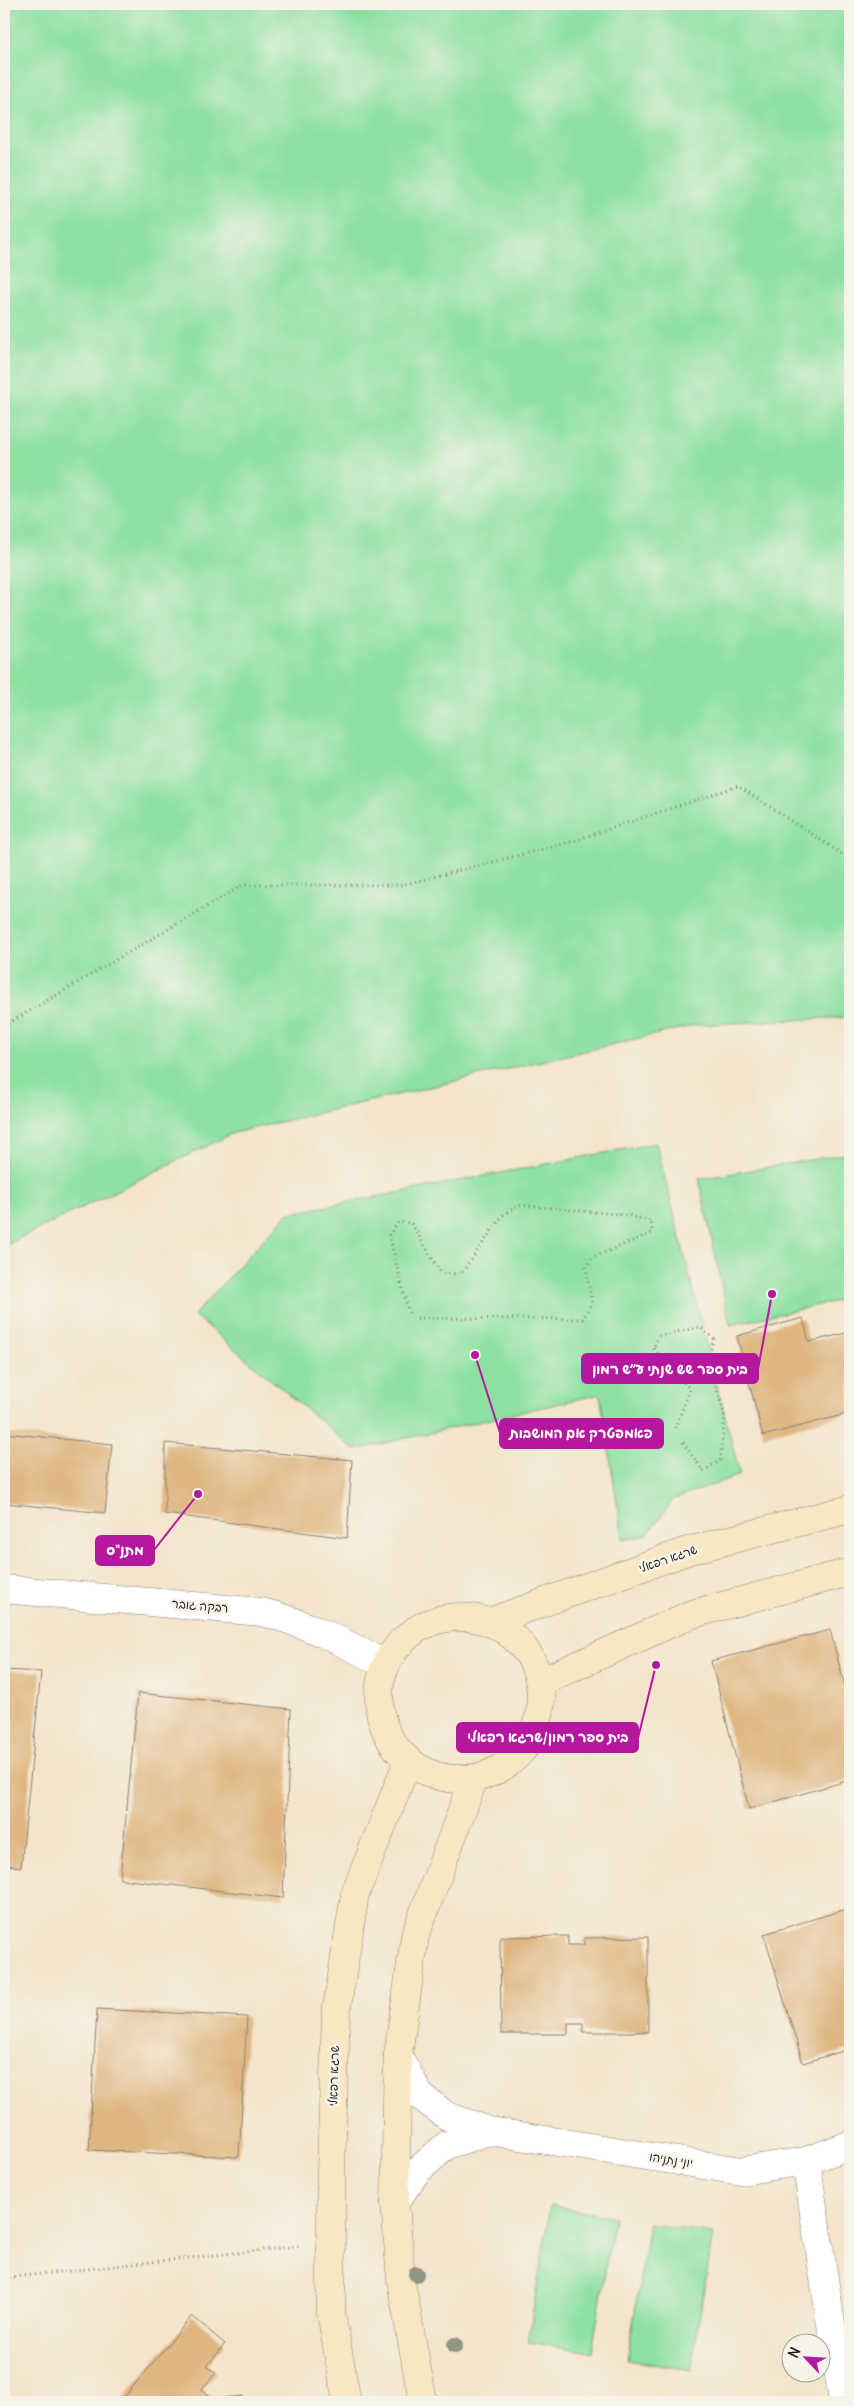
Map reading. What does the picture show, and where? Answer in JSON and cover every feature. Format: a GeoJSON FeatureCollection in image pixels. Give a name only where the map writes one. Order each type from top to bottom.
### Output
{"type":"FeatureCollection","features":[{"type":"Feature","properties":{"kind":"street","name":"שרגא רפאלי"},"geometry":{"type":"LineString","coordinates":[[489,1622],[688,1551],[850,1508]]}},
{"type":"Feature","properties":{"kind":"street"},"geometry":{"type":"LineString","coordinates":[[540,1682],[692,1614],[850,1572]]}},
{"type":"Feature","properties":{"kind":"street","name":"רבקה גובר"},"geometry":{"type":"LineString","coordinates":[[4,1589],[262,1612],[296,1621],[335,1637],[386,1665]]}},
{"type":"Feature","properties":{"kind":"street"},"geometry":{"type":"LineString","coordinates":[[466,1617],[489,1622],[513,1636],[530,1657],[540,1682],[540,1708],[533,1733],[519,1754],[498,1770],[474,1778],[451,1779],[428,1772],[408,1760],[391,1741],[381,1717],[380,1691],[386,1665],[399,1644],[418,1628],[441,1619],[466,1617]]}},
{"type":"Feature","properties":{"kind":"street","name":"שרגא רפאלי"},"geometry":{"type":"LineString","coordinates":[[348,2402],[331,2313],[336,2013],[355,1894],[408,1760]]}},
{"type":"Feature","properties":{"kind":"street"},"geometry":{"type":"LineString","coordinates":[[423,2402],[402,2280],[395,2202],[398,2055],[415,1936],[474,1778]]}},
{"type":"Feature","properties":{"kind":"street","name":"יוני נתניהו"},"geometry":{"type":"LineString","coordinates":[[398,2055],[420,2096],[447,2116],[489,2131],[741,2171],[806,2161],[850,2145]]}},
{"type":"Feature","properties":{"kind":"street","name":"יוני נתניהו"},"geometry":{"type":"LineString","coordinates":[[395,2202],[417,2171],[447,2145],[489,2131]]}},
{"type":"Feature","properties":{"kind":"street"},"geometry":{"type":"LineString","coordinates":[[806,2161],[843,2402]]}},
{"type":"Feature","properties":{"kind":"path"},"geometry":{"type":"LineString","coordinates":[[4,1026],[244,884],[402,885],[567,843],[738,786],[850,860]]}},
{"type":"Feature","properties":{"kind":"path"},"geometry":{"type":"LineString","coordinates":[[409,1313],[389,1235],[398,1222],[411,1223],[441,1273],[461,1274],[502,1216],[518,1205],[627,1215],[651,1220],[652,1233],[593,1257],[586,1267],[592,1303],[583,1319],[417,1318]]}},
{"type":"Feature","properties":{"kind":"path"},"geometry":{"type":"LineString","coordinates":[[675,1428],[690,1389],[653,1348],[659,1336],[700,1326],[714,1339],[708,1359],[725,1417],[720,1461],[703,1471],[682,1441]]}},
{"type":"Feature","properties":{"kind":"path"},"geometry":{"type":"LineString","coordinates":[[4,2278],[331,2243]]}},
{"type":"Feature","properties":{"kind":"green space"},"geometry":{"type":"Polygon","coordinates":[[[4,4],[850,4],[850,1017],[696,1025],[233,1133],[4,1246],[4,4]]]}},
{"type":"Feature","properties":{"kind":"green space"},"geometry":{"type":"Polygon","coordinates":[[[656,1143],[740,1475],[674,1499],[647,1535],[623,1540],[600,1394],[355,1450],[194,1315],[287,1214],[656,1143]]]}},
{"type":"Feature","properties":{"kind":"green space"},"geometry":{"type":"Polygon","coordinates":[[[850,1153],[850,1298],[730,1325],[699,1179],[850,1153]]]}},
{"type":"Feature","properties":{"kind":"green space"},"geometry":{"type":"Polygon","coordinates":[[[550,2206],[614,2217],[592,2352],[528,2342],[550,2206]]]}},
{"type":"Feature","properties":{"kind":"green space"},"geometry":{"type":"Polygon","coordinates":[[[649,2224],[713,2234],[691,2370],[627,2360],[649,2224]]]}},
{"type":"Feature","properties":{"kind":"building"},"geometry":{"type":"Polygon","coordinates":[[[803,1318],[809,1342],[850,1332],[850,1413],[763,1436],[737,1336],[803,1318]]]}},
{"type":"Feature","properties":{"kind":"building"},"geometry":{"type":"Polygon","coordinates":[[[4,1433],[112,1444],[105,1513],[4,1503],[4,1433]]]}},
{"type":"Feature","properties":{"kind":"building"},"geometry":{"type":"Polygon","coordinates":[[[165,1443],[352,1460],[347,1538],[165,1514],[165,1443]]]}},
{"type":"Feature","properties":{"kind":"building"},"geometry":{"type":"Polygon","coordinates":[[[830,1630],[850,1705],[850,1780],[749,1809],[711,1661],[830,1630]]]}},
{"type":"Feature","properties":{"kind":"building"},"geometry":{"type":"Polygon","coordinates":[[[4,1670],[41,1672],[21,1867],[4,1865],[4,1670]]]}},
{"type":"Feature","properties":{"kind":"building"},"geometry":{"type":"Polygon","coordinates":[[[138,1693],[291,1709],[283,1898],[120,1879],[138,1693]]]}},
{"type":"Feature","properties":{"kind":"building"},"geometry":{"type":"Polygon","coordinates":[[[850,1908],[850,2049],[803,2063],[764,1934],[850,1908]]]}},
{"type":"Feature","properties":{"kind":"building"},"geometry":{"type":"Polygon","coordinates":[[[568,1936],[568,1945],[584,1945],[584,1938],[648,1937],[648,2032],[583,2032],[583,2023],[568,2023],[568,2034],[501,2034],[500,1937],[568,1936]]]}},
{"type":"Feature","properties":{"kind":"building"},"geometry":{"type":"Polygon","coordinates":[[[97,2009],[247,2017],[239,2157],[89,2150],[97,2009]]]}},
{"type":"Feature","properties":{"kind":"building"},"geometry":{"type":"Polygon","coordinates":[[[192,2316],[225,2344],[207,2366],[216,2373],[202,2389],[213,2399],[243,2396],[243,2402],[120,2402],[192,2316]]]}},
{"type":"Feature","properties":{"kind":"place","name":"בית ספר שש שנתי ע״ש רמון"},"geometry":{"type":"Point","coordinates":[772,1294]}},
{"type":"Feature","properties":{"kind":"place","name":"פאמפטרק אם המושבות"},"geometry":{"type":"Point","coordinates":[475,1355]}},
{"type":"Feature","properties":{"kind":"place","name":"מתנ\"ס"},"geometry":{"type":"Point","coordinates":[198,1494]}},
{"type":"Feature","properties":{"kind":"place","name":"בית ספר רמון/שרגא רפאלי"},"geometry":{"type":"Point","coordinates":[656,1665]}}]}
